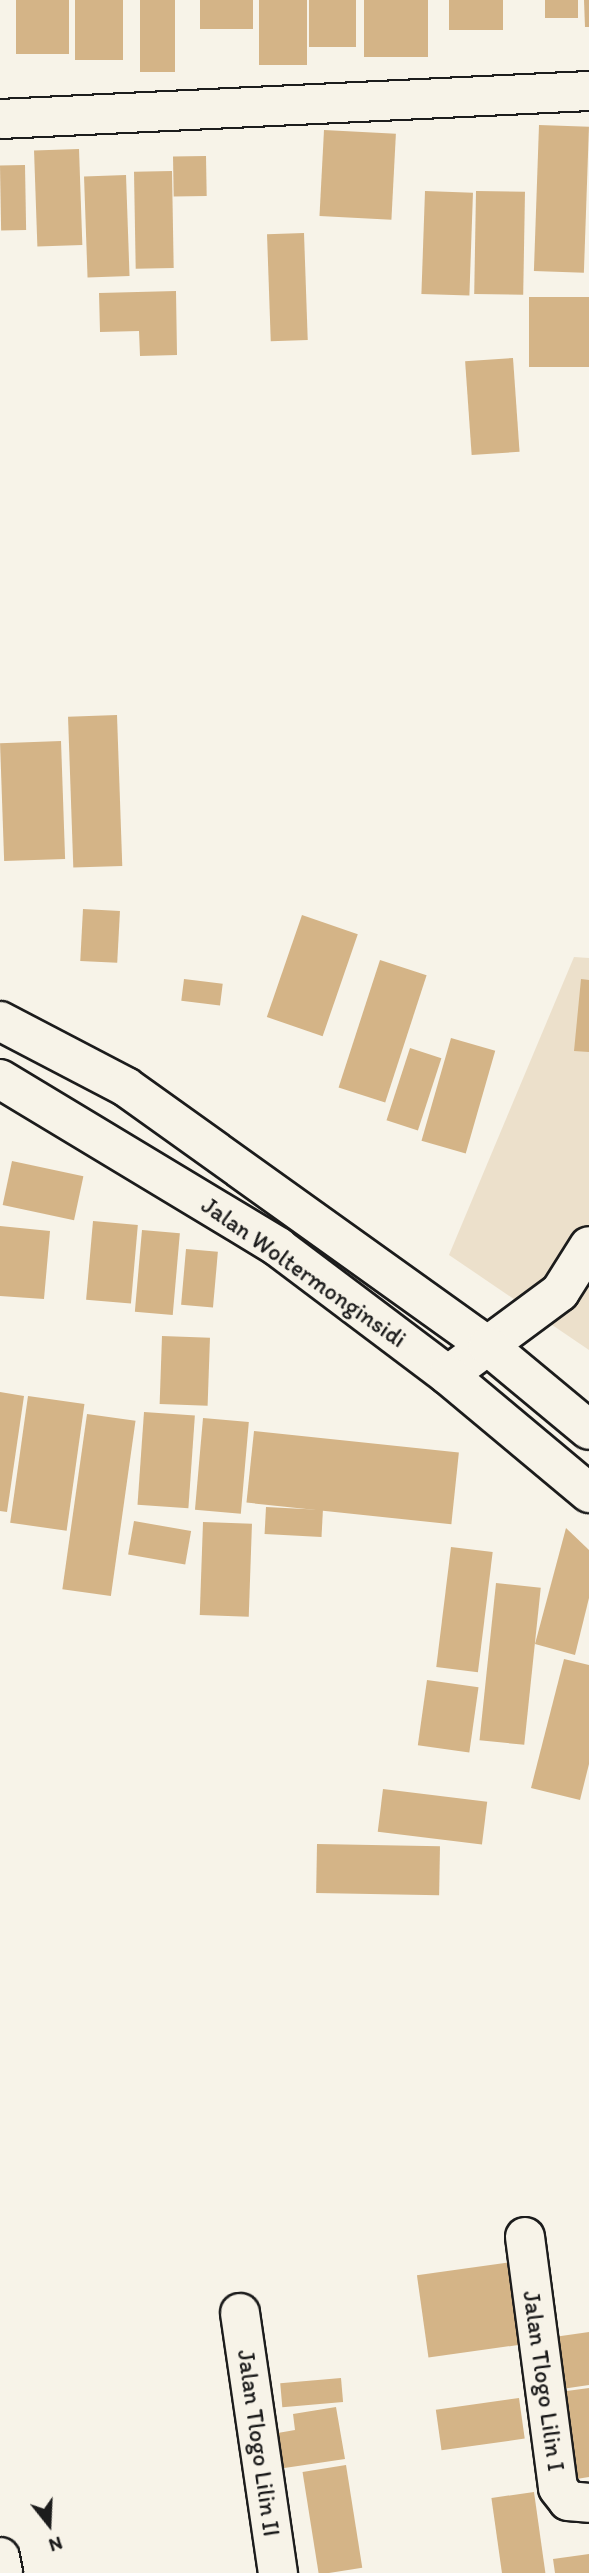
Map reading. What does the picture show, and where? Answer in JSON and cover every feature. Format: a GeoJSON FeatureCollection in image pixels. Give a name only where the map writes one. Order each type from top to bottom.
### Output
{"type":"FeatureCollection","features":[{"type":"Feature","properties":{"kind":"main road"},"geometry":{"type":"LineString","coordinates":[[0,118],[589,91]]}},
{"type":"Feature","properties":{"kind":"main road","name":"Jalan Woltermonginsidi"},"geometry":{"type":"LineString","coordinates":[[0,1021],[126,1087],[488,1346],[589,1430]]}},
{"type":"Feature","properties":{"kind":"main road","name":"Jalan Woltermonginsidi"},"geometry":{"type":"LineString","coordinates":[[0,1079],[278,1247],[448,1375],[589,1493]]}},
{"type":"Feature","properties":{"kind":"main road"},"geometry":{"type":"LineString","coordinates":[[448,1375],[560,1292],[589,1246]]}},
{"type":"Feature","properties":{"kind":"main road","name":"Jalan Tlogo Lilin I"},"geometry":{"type":"LineString","coordinates":[[525,2237],[558,2488],[568,2501],[589,2503]]}},
{"type":"Feature","properties":{"kind":"main road","name":"Jalan Tlogo Lilin II"},"geometry":{"type":"LineString","coordinates":[[240,2313],[278,2573]]}},
{"type":"Feature","properties":{"kind":"main road"},"geometry":{"type":"LineString","coordinates":[[0,2557],[4,2573]]}},
{"type":"Feature","properties":{"kind":"shaded area"},"geometry":{"type":"Polygon","coordinates":[[[574,957],[589,958],[589,1350],[449,1255],[574,957]]]}},
{"type":"Feature","properties":{"kind":"building"},"geometry":{"type":"Polygon","coordinates":[[[16,0],[69,0],[69,54],[16,54],[16,0]]]}},
{"type":"Feature","properties":{"kind":"building"},"geometry":{"type":"Polygon","coordinates":[[[75,0],[123,0],[123,60],[75,60],[75,0]]]}},
{"type":"Feature","properties":{"kind":"building"},"geometry":{"type":"Polygon","coordinates":[[[140,0],[175,0],[175,72],[140,72],[140,0]]]}},
{"type":"Feature","properties":{"kind":"building"},"geometry":{"type":"Polygon","coordinates":[[[200,0],[253,0],[253,29],[200,29],[200,0]]]}},
{"type":"Feature","properties":{"kind":"building"},"geometry":{"type":"Polygon","coordinates":[[[259,0],[307,0],[307,65],[259,65],[259,0]]]}},
{"type":"Feature","properties":{"kind":"building"},"geometry":{"type":"Polygon","coordinates":[[[309,0],[356,0],[356,47],[309,47],[309,0]]]}},
{"type":"Feature","properties":{"kind":"building"},"geometry":{"type":"Polygon","coordinates":[[[364,0],[428,0],[428,57],[364,57],[364,0]]]}},
{"type":"Feature","properties":{"kind":"building"},"geometry":{"type":"Polygon","coordinates":[[[449,0],[503,0],[503,30],[449,30],[449,0]]]}},
{"type":"Feature","properties":{"kind":"building"},"geometry":{"type":"Polygon","coordinates":[[[545,0],[578,0],[578,18],[545,18],[545,0]]]}},
{"type":"Feature","properties":{"kind":"building"},"geometry":{"type":"Polygon","coordinates":[[[584,0],[589,0],[589,27],[585,27],[584,0]]]}},
{"type":"Feature","properties":{"kind":"building"},"geometry":{"type":"Polygon","coordinates":[[[539,125],[589,127],[584,273],[534,271],[539,125]]]}},
{"type":"Feature","properties":{"kind":"building"},"geometry":{"type":"Polygon","coordinates":[[[324,130],[396,134],[391,220],[319,216],[324,130]]]}},
{"type":"Feature","properties":{"kind":"building"},"geometry":{"type":"Polygon","coordinates":[[[79,149],[82,245],[37,247],[34,151],[79,149]]]}},
{"type":"Feature","properties":{"kind":"building"},"geometry":{"type":"Polygon","coordinates":[[[206,156],[207,196],[174,197],[173,157],[206,156]]]}},
{"type":"Feature","properties":{"kind":"building"},"geometry":{"type":"Polygon","coordinates":[[[0,165],[25,165],[26,230],[1,230],[0,165]]]}},
{"type":"Feature","properties":{"kind":"building"},"geometry":{"type":"Polygon","coordinates":[[[172,171],[174,268],[136,269],[134,172],[172,171]]]}},
{"type":"Feature","properties":{"kind":"building"},"geometry":{"type":"Polygon","coordinates":[[[126,175],[130,276],[88,277],[84,176],[126,175]]]}},
{"type":"Feature","properties":{"kind":"building"},"geometry":{"type":"Polygon","coordinates":[[[425,191],[473,193],[469,296],[421,294],[425,191]]]}},
{"type":"Feature","properties":{"kind":"building"},"geometry":{"type":"Polygon","coordinates":[[[476,191],[525,192],[523,295],[474,294],[476,191]]]}},
{"type":"Feature","properties":{"kind":"building"},"geometry":{"type":"Polygon","coordinates":[[[304,233],[308,340],[271,341],[267,234],[304,233]]]}},
{"type":"Feature","properties":{"kind":"building"},"geometry":{"type":"Polygon","coordinates":[[[176,291],[177,355],[140,356],[139,331],[100,332],[99,293],[176,291]]]}},
{"type":"Feature","properties":{"kind":"building"},"geometry":{"type":"Polygon","coordinates":[[[529,297],[589,297],[589,367],[529,367],[529,297]]]}},
{"type":"Feature","properties":{"kind":"building"},"geometry":{"type":"Polygon","coordinates":[[[513,358],[520,452],[472,455],[465,361],[513,358]]]}},
{"type":"Feature","properties":{"kind":"building"},"geometry":{"type":"Polygon","coordinates":[[[117,715],[122,866],[73,868],[68,717],[117,715]]]}},
{"type":"Feature","properties":{"kind":"building"},"geometry":{"type":"Polygon","coordinates":[[[61,741],[65,859],[4,861],[0,743],[61,741]]]}},
{"type":"Feature","properties":{"kind":"building"},"geometry":{"type":"Polygon","coordinates":[[[83,909],[120,911],[117,963],[80,961],[83,909]]]}},
{"type":"Feature","properties":{"kind":"building"},"geometry":{"type":"Polygon","coordinates":[[[302,915],[358,934],[323,1036],[267,1017],[302,915]]]}},
{"type":"Feature","properties":{"kind":"building"},"geometry":{"type":"Polygon","coordinates":[[[380,960],[427,975],[385,1103],[339,1087],[380,960]]]}},
{"type":"Feature","properties":{"kind":"building"},"geometry":{"type":"Polygon","coordinates":[[[184,979],[223,984],[220,1006],[181,1001],[184,979]]]}},
{"type":"Feature","properties":{"kind":"building"},"geometry":{"type":"Polygon","coordinates":[[[581,979],[589,980],[589,1052],[574,1051],[581,979]]]}},
{"type":"Feature","properties":{"kind":"building"},"geometry":{"type":"Polygon","coordinates":[[[451,1038],[495,1051],[466,1154],[422,1141],[451,1038]]]}},
{"type":"Feature","properties":{"kind":"building"},"geometry":{"type":"Polygon","coordinates":[[[410,1048],[441,1058],[418,1130],[387,1120],[410,1048]]]}},
{"type":"Feature","properties":{"kind":"building"},"geometry":{"type":"Polygon","coordinates":[[[12,1161],[83,1176],[74,1220],[3,1205],[12,1161]]]}},
{"type":"Feature","properties":{"kind":"building"},"geometry":{"type":"Polygon","coordinates":[[[93,1221],[138,1225],[131,1304],[86,1300],[93,1221]]]}},
{"type":"Feature","properties":{"kind":"building"},"geometry":{"type":"Polygon","coordinates":[[[0,1226],[50,1231],[44,1299],[0,1296],[0,1226]]]}},
{"type":"Feature","properties":{"kind":"building"},"geometry":{"type":"Polygon","coordinates":[[[142,1230],[180,1233],[173,1315],[135,1312],[142,1230]]]}},
{"type":"Feature","properties":{"kind":"building"},"geometry":{"type":"Polygon","coordinates":[[[186,1249],[218,1252],[213,1308],[181,1305],[186,1249]]]}},
{"type":"Feature","properties":{"kind":"building"},"geometry":{"type":"Polygon","coordinates":[[[162,1336],[210,1338],[208,1406],[160,1404],[162,1336]]]}},
{"type":"Feature","properties":{"kind":"building"},"geometry":{"type":"Polygon","coordinates":[[[0,1392],[24,1396],[7,1512],[0,1511],[0,1392]]]}},
{"type":"Feature","properties":{"kind":"building"},"geometry":{"type":"Polygon","coordinates":[[[28,1396],[84,1404],[67,1531],[10,1523],[28,1396]]]}},
{"type":"Feature","properties":{"kind":"building"},"geometry":{"type":"Polygon","coordinates":[[[144,1412],[195,1416],[188,1508],[138,1505],[144,1412]]]}},
{"type":"Feature","properties":{"kind":"building"},"geometry":{"type":"Polygon","coordinates":[[[87,1414],[136,1421],[111,1596],[62,1589],[87,1414]]]}},
{"type":"Feature","properties":{"kind":"building"},"geometry":{"type":"Polygon","coordinates":[[[203,1418],[249,1422],[241,1514],[195,1510],[203,1418]]]}},
{"type":"Feature","properties":{"kind":"building"},"geometry":{"type":"Polygon","coordinates":[[[254,1431],[459,1453],[451,1524],[246,1503],[254,1431]]]}},
{"type":"Feature","properties":{"kind":"building"},"geometry":{"type":"Polygon","coordinates":[[[266,1507],[323,1510],[322,1537],[265,1534],[266,1507]]]}},
{"type":"Feature","properties":{"kind":"building"},"geometry":{"type":"Polygon","coordinates":[[[134,1521],[191,1531],[185,1565],[128,1554],[134,1521]]]}},
{"type":"Feature","properties":{"kind":"building"},"geometry":{"type":"Polygon","coordinates":[[[203,1522],[252,1524],[249,1617],[200,1615],[203,1522]]]}},
{"type":"Feature","properties":{"kind":"building"},"geometry":{"type":"Polygon","coordinates":[[[566,1528],[589,1550],[589,1598],[575,1655],[535,1644],[566,1528]]]}},
{"type":"Feature","properties":{"kind":"building"},"geometry":{"type":"Polygon","coordinates":[[[451,1547],[493,1552],[478,1672],[436,1667],[451,1547]]]}},
{"type":"Feature","properties":{"kind":"building"},"geometry":{"type":"Polygon","coordinates":[[[496,1583],[541,1588],[524,1745],[479,1740],[496,1583]]]}},
{"type":"Feature","properties":{"kind":"building"},"geometry":{"type":"Polygon","coordinates":[[[564,1659],[589,1665],[589,1764],[580,1800],[531,1788],[564,1659]]]}},
{"type":"Feature","properties":{"kind":"building"},"geometry":{"type":"Polygon","coordinates":[[[427,1680],[478,1687],[469,1753],[418,1745],[427,1680]]]}},
{"type":"Feature","properties":{"kind":"building"},"geometry":{"type":"Polygon","coordinates":[[[383,1789],[487,1802],[482,1844],[378,1832],[383,1789]]]}},
{"type":"Feature","properties":{"kind":"building"},"geometry":{"type":"Polygon","coordinates":[[[317,1844],[440,1846],[439,1895],[316,1893],[317,1844]]]}},
{"type":"Feature","properties":{"kind":"building"},"geometry":{"type":"Polygon","coordinates":[[[512,2262],[524,2344],[428,2358],[417,2275],[512,2262]]]}},
{"type":"Feature","properties":{"kind":"building"},"geometry":{"type":"Polygon","coordinates":[[[589,2332],[589,2385],[555,2390],[547,2338],[589,2332]]]}},
{"type":"Feature","properties":{"kind":"building"},"geometry":{"type":"Polygon","coordinates":[[[341,2378],[343,2402],[282,2407],[280,2383],[341,2378]]]}},
{"type":"Feature","properties":{"kind":"building"},"geometry":{"type":"Polygon","coordinates":[[[589,2388],[589,2477],[564,2481],[552,2393],[589,2388]]]}},
{"type":"Feature","properties":{"kind":"building"},"geometry":{"type":"Polygon","coordinates":[[[519,2398],[525,2439],[442,2450],[436,2410],[519,2398]]]}},
{"type":"Feature","properties":{"kind":"building"},"geometry":{"type":"Polygon","coordinates":[[[336,2407],[345,2459],[271,2470],[266,2435],[295,2430],[293,2414],[336,2407]]]}},
{"type":"Feature","properties":{"kind":"building"},"geometry":{"type":"Polygon","coordinates":[[[346,2465],[362,2568],[319,2573],[303,2472],[346,2465]]]}},
{"type":"Feature","properties":{"kind":"building"},"geometry":{"type":"Polygon","coordinates":[[[534,2492],[545,2573],[502,2573],[491,2498],[534,2492]]]}},
{"type":"Feature","properties":{"kind":"building"},"geometry":{"type":"Polygon","coordinates":[[[589,2554],[589,2573],[555,2573],[553,2559],[589,2554]]]}}]}
